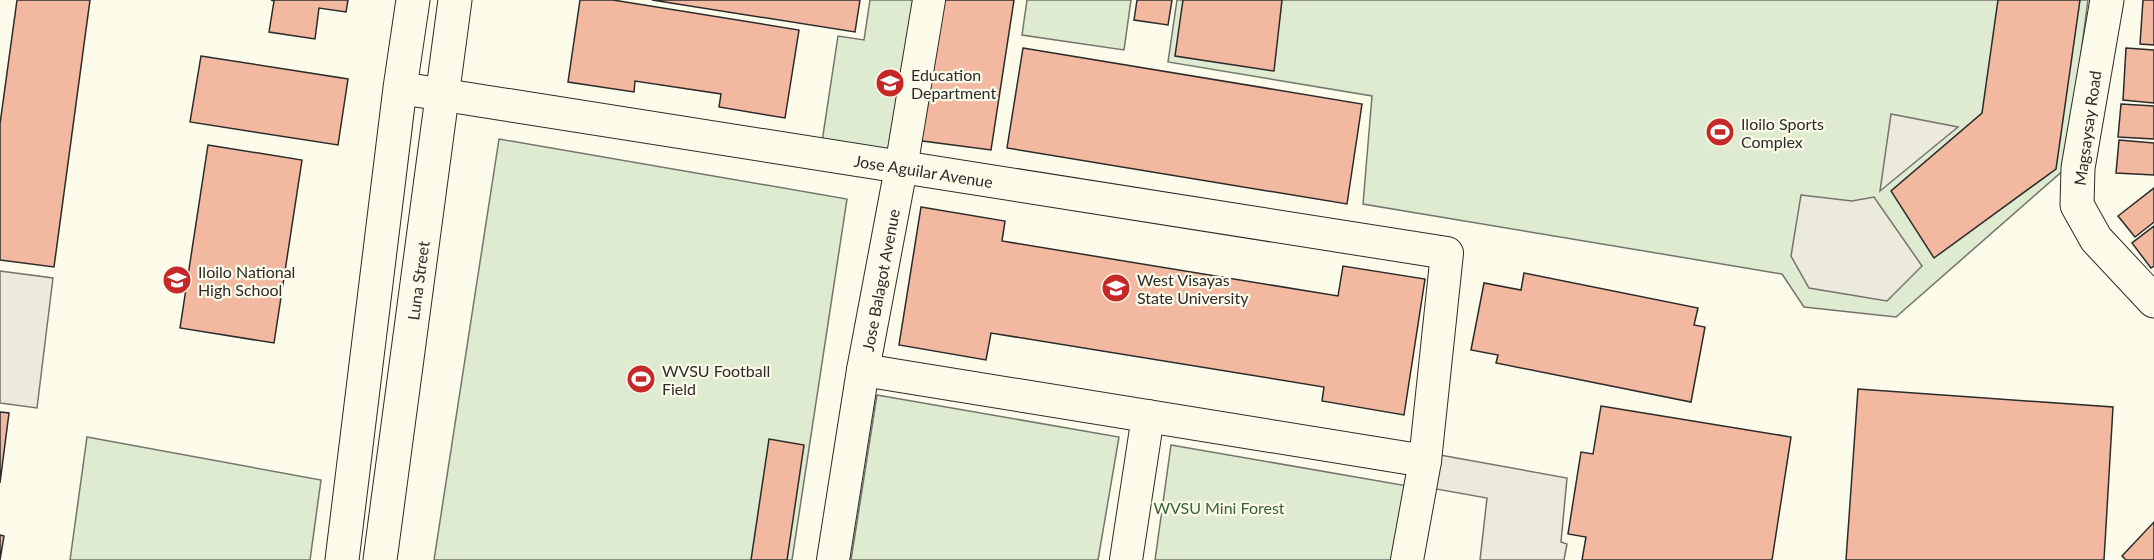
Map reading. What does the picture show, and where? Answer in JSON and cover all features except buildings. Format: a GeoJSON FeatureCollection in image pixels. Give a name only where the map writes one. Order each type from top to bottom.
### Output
{"type":"FeatureCollection","features":[{"type":"Feature","properties":{"kind":"main road"},"geometry":{"type":"LineString","coordinates":[[342,560],[400,88],[413,0]]}},
{"type":"Feature","properties":{"kind":"main road","name":"Luna Street"},"geometry":{"type":"LineString","coordinates":[[380,560],[454,0]]}},
{"type":"Feature","properties":{"kind":"main road","name":"Magsaysay Road"},"geometry":{"type":"LineString","coordinates":[[2107,0],[2078,168],[2078,205],[2096,239],[2154,301]]}},
{"type":"Feature","properties":{"kind":"street","name":"Jose Balagot Avenue"},"geometry":{"type":"LineString","coordinates":[[833,560],[862,370],[901,168],[929,0]]}},
{"type":"Feature","properties":{"kind":"street","name":"Jose Aguilar Avenue"},"geometry":{"type":"LineString","coordinates":[[400,88],[1447,253],[1425,461]]}},
{"type":"Feature","properties":{"kind":"street"},"geometry":{"type":"LineString","coordinates":[[862,370],[1425,461],[1407,560]]}},
{"type":"Feature","properties":{"kind":"street"},"geometry":{"type":"LineString","coordinates":[[1126,560],[1148,416]]}},
{"type":"Feature","properties":{"kind":"green space"},"geometry":{"type":"Polygon","coordinates":[[[870,0],[918,0],[895,154],[822,142],[838,36],[864,40],[870,0]]]}},
{"type":"Feature","properties":{"kind":"green space"},"geometry":{"type":"Polygon","coordinates":[[[1027,0],[1131,0],[1124,50],[1022,35],[1027,0]]]}},
{"type":"Feature","properties":{"kind":"green space","name":"Iloilo Sports Complex"},"geometry":{"type":"Polygon","coordinates":[[[1177,0],[2088,0],[2066,168],[1896,317],[1804,307],[1782,274],[1363,204],[1372,96],[1168,62],[1177,0]]]}},
{"type":"Feature","properties":{"kind":"green space","name":"WVSU Football Field"},"geometry":{"type":"Polygon","coordinates":[[[499,139],[847,199],[792,560],[434,560],[499,139]]]}},
{"type":"Feature","properties":{"kind":"green space"},"geometry":{"type":"Polygon","coordinates":[[[877,395],[1119,437],[1098,560],[851,560],[877,395]]]}},
{"type":"Feature","properties":{"kind":"green space"},"geometry":{"type":"Polygon","coordinates":[[[87,437],[321,480],[310,560],[70,560],[87,437]]]}},
{"type":"Feature","properties":{"kind":"green space","name":"WVSU Mini Forest"},"geometry":{"type":"Polygon","coordinates":[[[1171,445],[1408,486],[1395,560],[1155,560],[1171,445]]]}},
{"type":"Feature","properties":{"kind":"shaded area"},"geometry":{"type":"Polygon","coordinates":[[[1891,114],[1958,127],[1880,191],[1891,114]]]}},
{"type":"Feature","properties":{"kind":"shaded area"},"geometry":{"type":"Polygon","coordinates":[[[1801,195],[1852,201],[1874,197],[1922,266],[1887,301],[1809,288],[1791,256],[1801,195]]]}},
{"type":"Feature","properties":{"kind":"shaded area"},"geometry":{"type":"Polygon","coordinates":[[[0,271],[53,278],[37,408],[0,403],[0,271]]]}},
{"type":"Feature","properties":{"kind":"shaded area"},"geometry":{"type":"Polygon","coordinates":[[[1440,455],[1567,478],[1561,542],[1567,544],[1564,560],[1480,560],[1487,498],[1436,489],[1440,455]]]}},
{"type":"Feature","properties":{"kind":"place","name":"Education Department"},"geometry":{"type":"Point","coordinates":[890,83]}},
{"type":"Feature","properties":{"kind":"place","name":"Iloilo Sports Complex"},"geometry":{"type":"Point","coordinates":[1720,132]}},
{"type":"Feature","properties":{"kind":"place","name":"Iloilo National High School"},"geometry":{"type":"Point","coordinates":[177,280]}},
{"type":"Feature","properties":{"kind":"place","name":"West Visayas State University"},"geometry":{"type":"Point","coordinates":[1116,288]}},
{"type":"Feature","properties":{"kind":"place","name":"WVSU Football Field"},"geometry":{"type":"Point","coordinates":[641,379]}}]}
